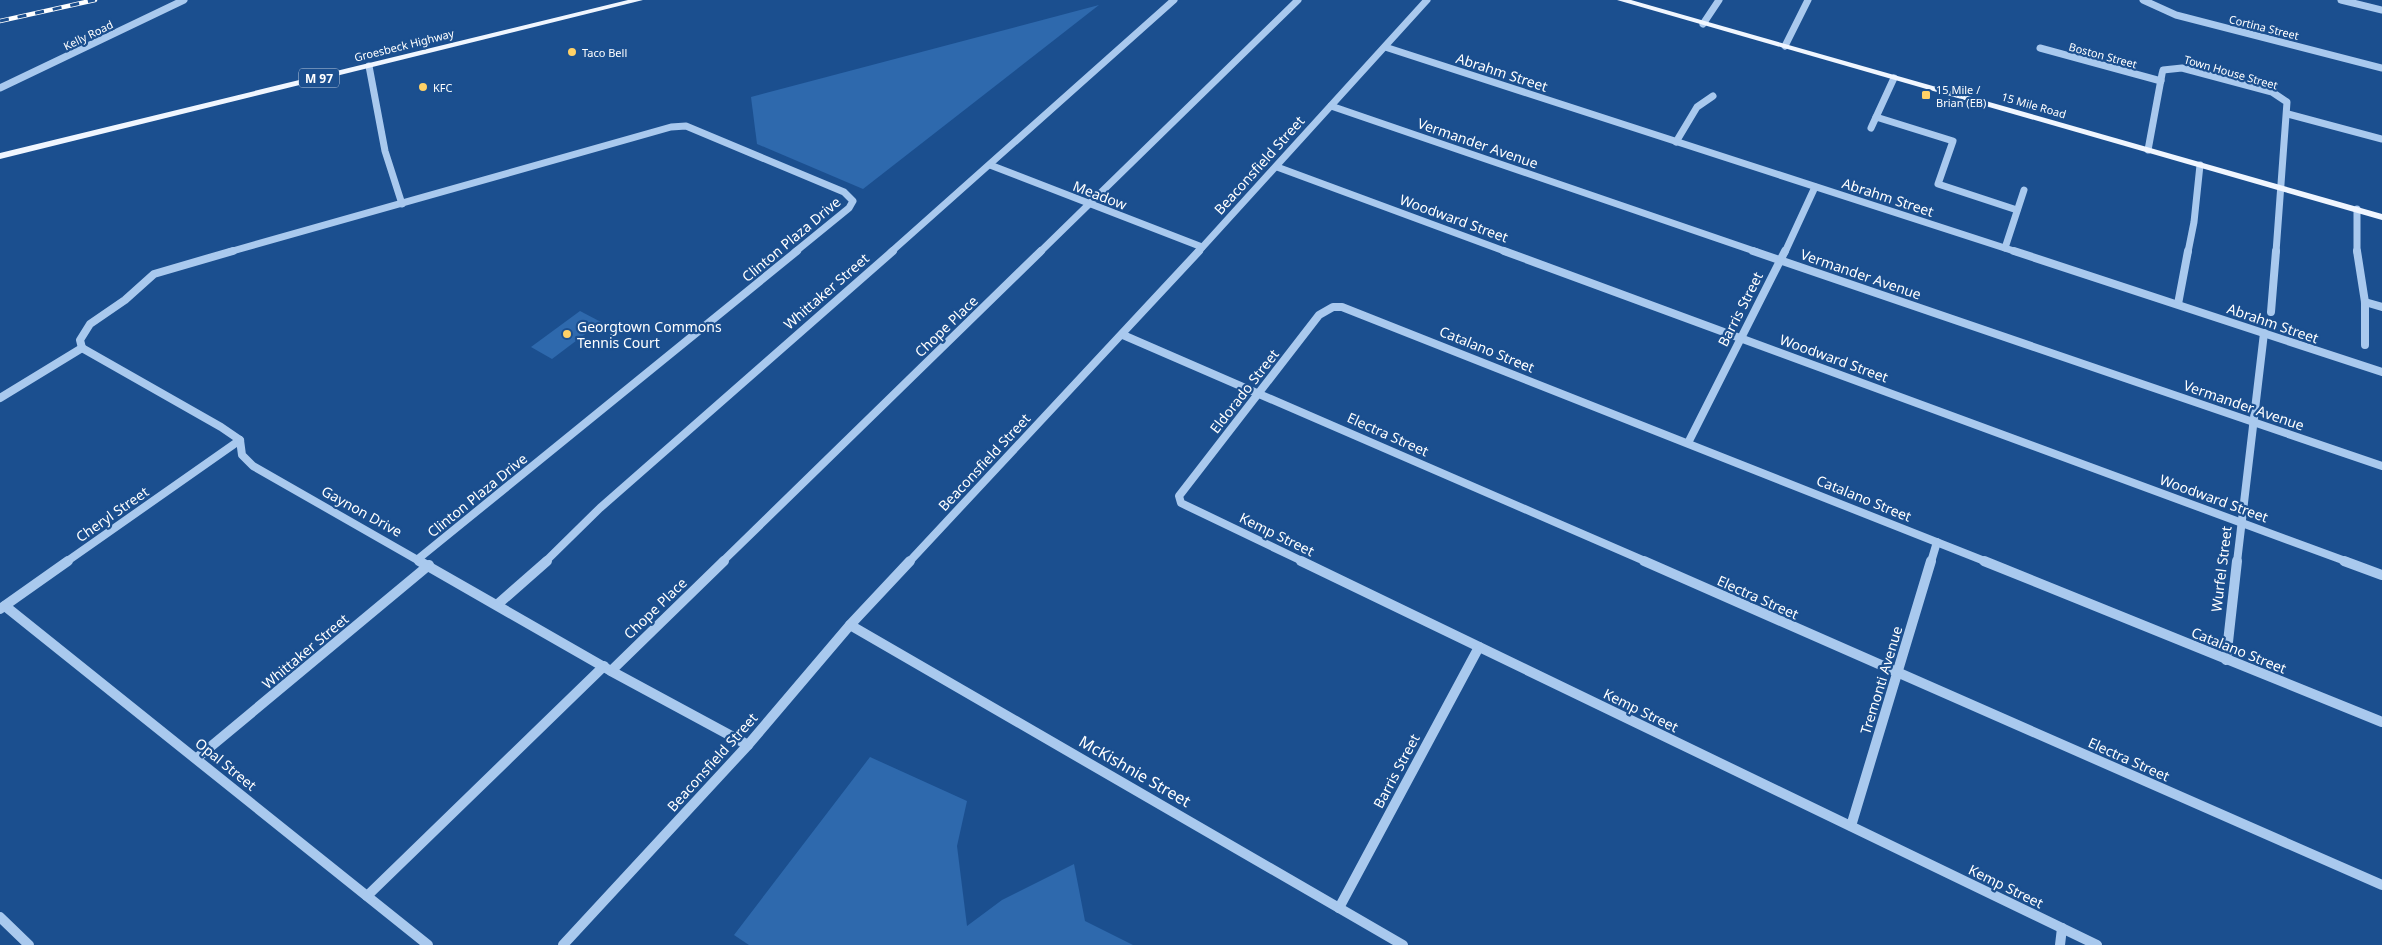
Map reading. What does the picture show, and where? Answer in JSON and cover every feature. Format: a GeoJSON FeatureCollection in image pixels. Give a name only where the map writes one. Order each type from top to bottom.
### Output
{"type":"FeatureCollection","features":[{"type":"Feature","properties":{"kind":"main road","name":"Groesbeck Highway"},"geometry":{"type":"LineString","coordinates":[[0,156],[639,0]]}},
{"type":"Feature","properties":{"kind":"main road","name":"15 Mile Road"},"geometry":{"type":"LineString","coordinates":[[1621,0],[2382,216]]}},
{"type":"Feature","properties":{"kind":"street","name":"Kelly Road"},"geometry":{"type":"LineString","coordinates":[[0,88],[184,0]]}},
{"type":"Feature","properties":{"kind":"street","name":"Whittaker Street"},"geometry":{"type":"LineString","coordinates":[[498,604],[565,545],[600,508],[990,165],[1174,0]]}},
{"type":"Feature","properties":{"kind":"street","name":"Chope Place"},"geometry":{"type":"LineString","coordinates":[[366,896],[1090,205],[1298,0]]}},
{"type":"Feature","properties":{"kind":"street","name":"Beaconsfield Street"},"geometry":{"type":"LineString","coordinates":[[563,945],[748,745],[850,625],[1123,335],[1427,0]]}},
{"type":"Feature","properties":{"kind":"street"},"geometry":{"type":"LineString","coordinates":[[1704,24],[1719,0]]}},
{"type":"Feature","properties":{"kind":"street"},"geometry":{"type":"LineString","coordinates":[[1785,46],[1808,0]]}},
{"type":"Feature","properties":{"kind":"street","name":"Cortina Street"},"geometry":{"type":"LineString","coordinates":[[2143,0],[2176,15],[2382,68]]}},
{"type":"Feature","properties":{"kind":"street"},"geometry":{"type":"LineString","coordinates":[[2340,0],[2382,10]]}},
{"type":"Feature","properties":{"kind":"street","name":"Abrahm Street"},"geometry":{"type":"LineString","coordinates":[[1385,47],[2382,372]]}},
{"type":"Feature","properties":{"kind":"street","name":"Boston Street"},"geometry":{"type":"LineString","coordinates":[[2040,48],[2161,81]]}},
{"type":"Feature","properties":{"kind":"street"},"geometry":{"type":"LineString","coordinates":[[369,66],[384,151],[402,204]]}},
{"type":"Feature","properties":{"kind":"street","name":"Town House Street"},"geometry":{"type":"LineString","coordinates":[[2161,81],[2164,70],[2168,68],[2182,68],[2272,92],[2287,102],[2288,114]]}},
{"type":"Feature","properties":{"kind":"street"},"geometry":{"type":"LineString","coordinates":[[1871,128],[1894,78]]}},
{"type":"Feature","properties":{"kind":"street"},"geometry":{"type":"LineString","coordinates":[[2148,150],[2161,81]]}},
{"type":"Feature","properties":{"kind":"street"},"geometry":{"type":"LineString","coordinates":[[1676,142],[1697,107],[1712,96]]}},
{"type":"Feature","properties":{"kind":"street","name":"Vermander Avenue"},"geometry":{"type":"LineString","coordinates":[[1331,106],[2382,466]]}},
{"type":"Feature","properties":{"kind":"street"},"geometry":{"type":"LineString","coordinates":[[2271,312],[2288,114],[2382,140]]}},
{"type":"Feature","properties":{"kind":"street"},"geometry":{"type":"LineString","coordinates":[[1876,117],[1954,140],[1938,184],[2017,210]]}},
{"type":"Feature","properties":{"kind":"street","name":"Clinton Plaza Drive"},"geometry":{"type":"LineString","coordinates":[[82,348],[80,340],[95,318],[131,295],[144,280],[158,272],[488,178],[680,126],[707,133],[844,192],[853,201],[850,208],[418,559]]}},
{"type":"Feature","properties":{"kind":"street","name":"Meadow"},"geometry":{"type":"LineString","coordinates":[[990,165],[1202,248]]}},
{"type":"Feature","properties":{"kind":"street"},"geometry":{"type":"LineString","coordinates":[[2178,304],[2194,222],[2200,165]]}},
{"type":"Feature","properties":{"kind":"street","name":"Woodward Street"},"geometry":{"type":"LineString","coordinates":[[1277,167],[2382,575]]}},
{"type":"Feature","properties":{"kind":"street","name":"Barris Street"},"geometry":{"type":"LineString","coordinates":[[1688,443],[1781,260],[1815,187]]}},
{"type":"Feature","properties":{"kind":"street"},"geometry":{"type":"LineString","coordinates":[[2005,248],[2024,190]]}},
{"type":"Feature","properties":{"kind":"street"},"geometry":{"type":"LineString","coordinates":[[2356,209],[2357,256],[2365,302],[2365,345]]}},
{"type":"Feature","properties":{"kind":"street"},"geometry":{"type":"LineString","coordinates":[[2365,302],[2382,307]]}},
{"type":"Feature","properties":{"kind":"street","name":"Eldorado Street"},"geometry":{"type":"LineString","coordinates":[[1179,496],[1320,315],[1333,306]]}},
{"type":"Feature","properties":{"kind":"street","name":"Catalano Street"},"geometry":{"type":"LineString","coordinates":[[1333,306],[1350,309],[1688,443],[2382,722]]}},
{"type":"Feature","properties":{"kind":"street","name":"Wurfel Street"},"geometry":{"type":"LineString","coordinates":[[2226,660],[2264,333]]}},
{"type":"Feature","properties":{"kind":"street","name":"Electra Street"},"geometry":{"type":"LineString","coordinates":[[1123,335],[1260,393],[2382,885]]}},
{"type":"Feature","properties":{"kind":"street"},"geometry":{"type":"LineString","coordinates":[[0,398],[82,348],[221,427],[240,440]]}},
{"type":"Feature","properties":{"kind":"street","name":"Gaynon Drive"},"geometry":{"type":"LineString","coordinates":[[240,440],[242,455],[253,466],[498,604],[607,668],[748,745]]}},
{"type":"Feature","properties":{"kind":"street","name":"Cheryl Street"},"geometry":{"type":"LineString","coordinates":[[2,608],[240,440]]}},
{"type":"Feature","properties":{"kind":"street","name":"Kemp Street"},"geometry":{"type":"LineString","coordinates":[[1179,496],[1181,502],[2097,945]]}},
{"type":"Feature","properties":{"kind":"street","name":"Tremonti Avenue"},"geometry":{"type":"LineString","coordinates":[[1851,826],[1937,542]]}},
{"type":"Feature","properties":{"kind":"street","name":"Whittaker Street"},"geometry":{"type":"LineString","coordinates":[[197,758],[429,565]]}},
{"type":"Feature","properties":{"kind":"street","name":"Opal Street"},"geometry":{"type":"LineString","coordinates":[[2,608],[197,758],[428,945]]}},
{"type":"Feature","properties":{"kind":"street","name":"McKishnie Street"},"geometry":{"type":"LineString","coordinates":[[850,625],[1403,945]]}},
{"type":"Feature","properties":{"kind":"street","name":"Barris Street"},"geometry":{"type":"LineString","coordinates":[[1339,908],[1478,647]]}},
{"type":"Feature","properties":{"kind":"street"},"geometry":{"type":"LineString","coordinates":[[0,917],[29,945]]}},
{"type":"Feature","properties":{"kind":"street"},"geometry":{"type":"LineString","coordinates":[[2060,945],[2062,928]]}},
{"type":"Feature","properties":{"kind":"shaded area"},"geometry":{"type":"Polygon","coordinates":[[[1099,5],[863,189],[757,144],[751,97],[1099,5]]]}},
{"type":"Feature","properties":{"kind":"shaded area","name":"Georgtown Commons Tennis Court"},"geometry":{"type":"Polygon","coordinates":[[[580,311],[601,322],[552,359],[531,347],[580,311]]]}},
{"type":"Feature","properties":{"kind":"shaded area"},"geometry":{"type":"Polygon","coordinates":[[[870,757],[967,801],[957,846],[967,926],[1002,900],[1074,864],[1085,921],[1133,945],[749,945],[734,935],[870,757]]]}},
{"type":"Feature","properties":{"kind":"railway"},"geometry":{"type":"LineString","coordinates":[[0,21],[95,0]]}},
{"type":"Feature","properties":{"kind":"place","name":"Taco Bell"},"geometry":{"type":"Point","coordinates":[572,52]}},
{"type":"Feature","properties":{"kind":"place","name":"KFC"},"geometry":{"type":"Point","coordinates":[423,87]}},
{"type":"Feature","properties":{"kind":"place","name":"15 Mile / Brian (EB)"},"geometry":{"type":"Point","coordinates":[1926,95]}},
{"type":"Feature","properties":{"kind":"place","name":"Georgtown Commons Tennis Court"},"geometry":{"type":"Point","coordinates":[567,334]}}]}
